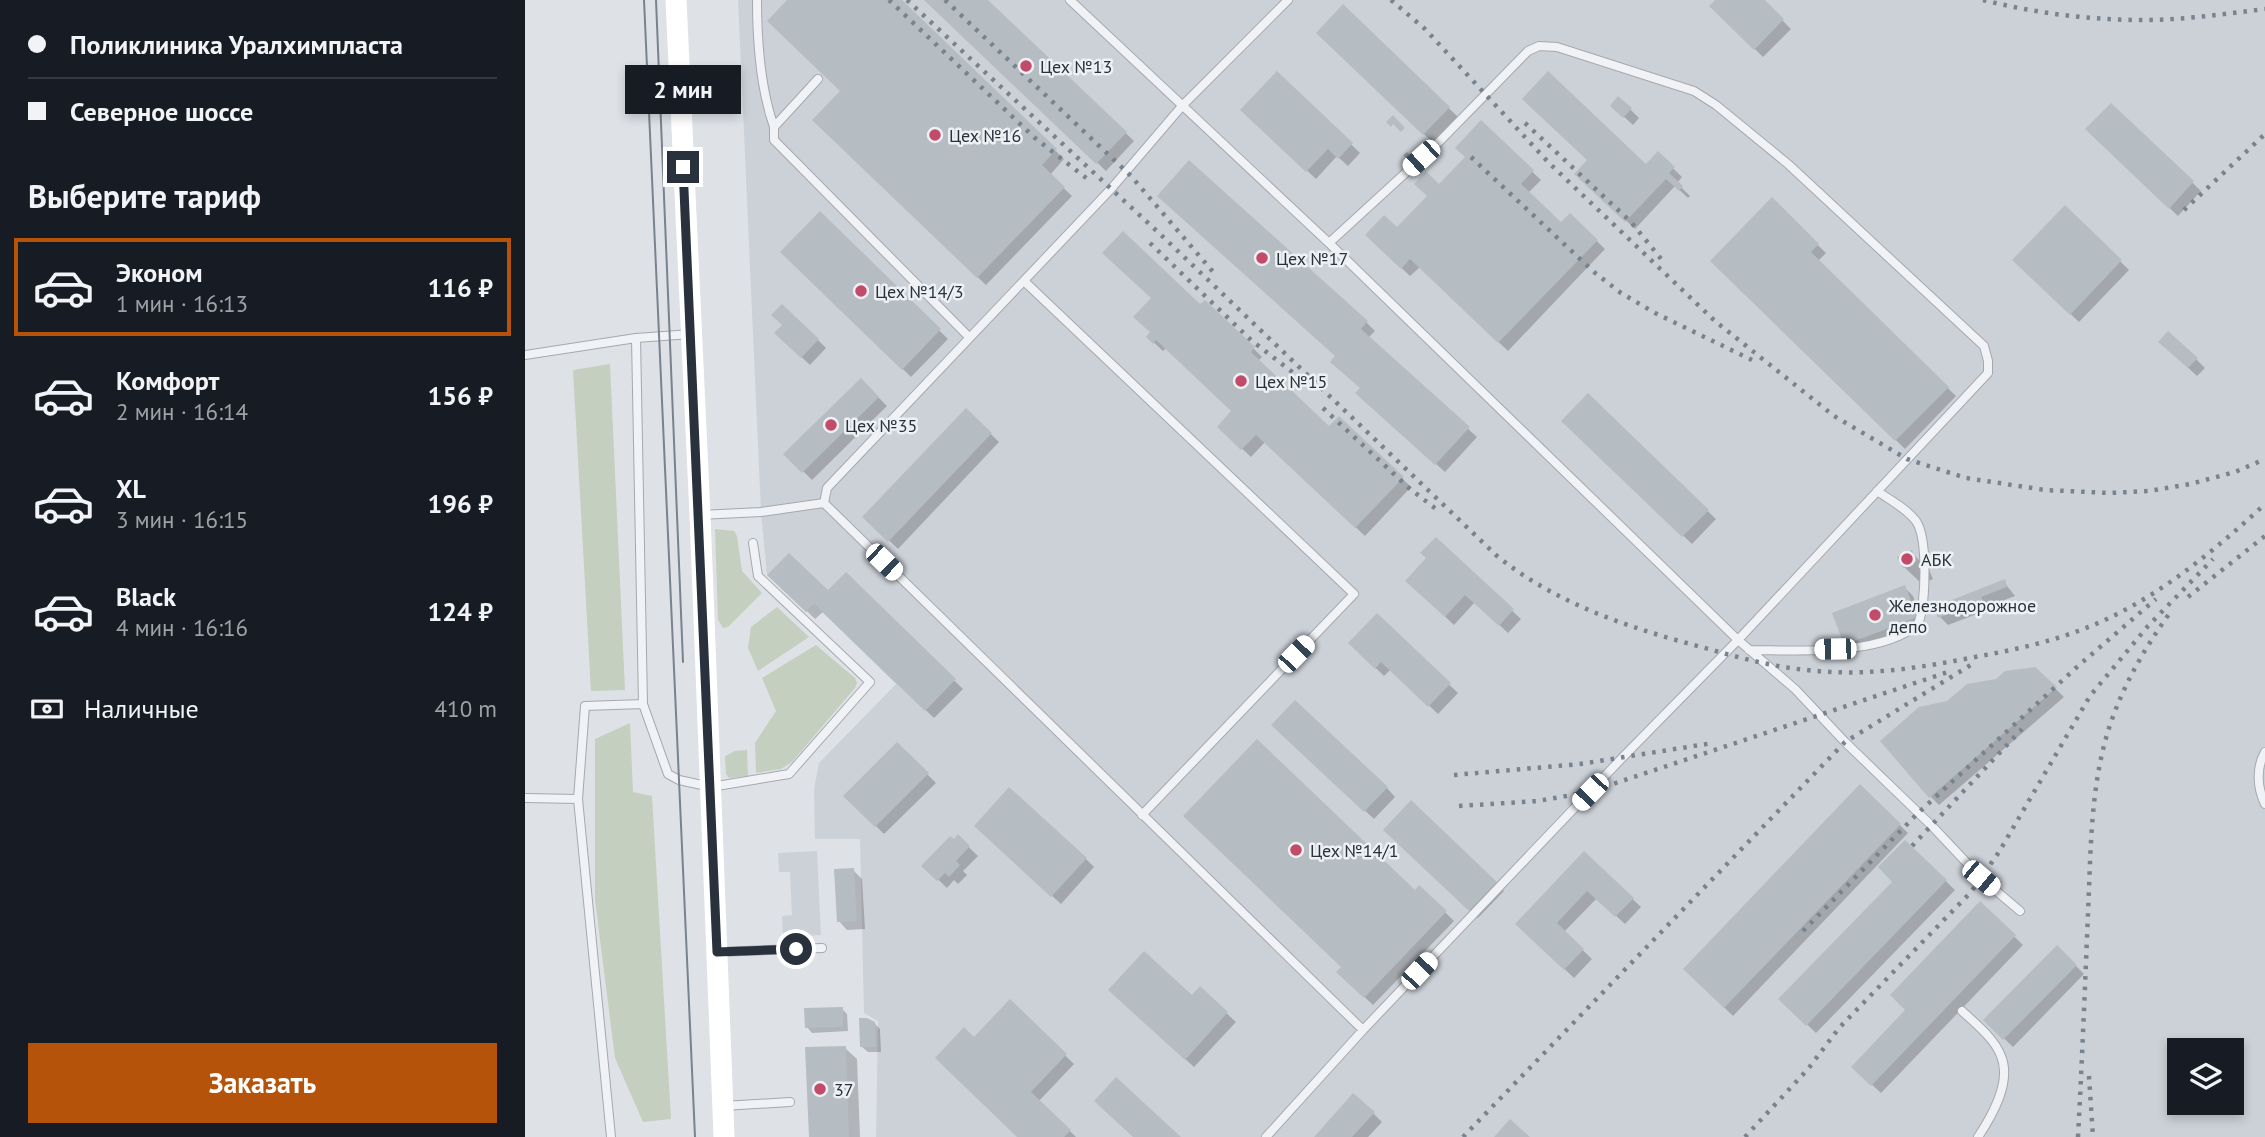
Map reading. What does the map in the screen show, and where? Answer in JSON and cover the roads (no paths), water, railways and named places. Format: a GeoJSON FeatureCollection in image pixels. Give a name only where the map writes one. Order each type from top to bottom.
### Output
{"type":"FeatureCollection","features":[{"type":"Feature","properties":{"kind":"main road"},"geometry":{"type":"LineString","coordinates":[[676,0],[700,515],[724,1137]]}},
{"type":"Feature","properties":{"kind":"lane"},"geometry":{"type":"LineString","coordinates":[[757,0],[757,35],[768,109],[774,127],[773,140],[969,337]]}},
{"type":"Feature","properties":{"kind":"lane"},"geometry":{"type":"LineString","coordinates":[[1070,0],[1329,243],[1738,640],[1795,689],[1981,878],[2020,911]]}},
{"type":"Feature","properties":{"kind":"lane"},"geometry":{"type":"LineString","coordinates":[[824,503],[827,488],[1111,189],[1182,106],[1288,0]]}},
{"type":"Feature","properties":{"kind":"lane"},"geometry":{"type":"LineString","coordinates":[[1266,1137],[1363,1030],[1738,640],[1988,373],[1984,346],[1788,164],[1716,105],[1694,91],[1557,47],[1533,48],[1436,145],[1329,243]]}},
{"type":"Feature","properties":{"kind":"lane"},"geometry":{"type":"LineString","coordinates":[[774,127],[818,79]]}},
{"type":"Feature","properties":{"kind":"lane"},"geometry":{"type":"LineString","coordinates":[[1024,281],[1354,594],[1142,815]]}},
{"type":"Feature","properties":{"kind":"lane"},"geometry":{"type":"LineString","coordinates":[[525,355],[636,338],[691,334]]}},
{"type":"Feature","properties":{"kind":"lane"},"geometry":{"type":"LineString","coordinates":[[636,338],[643,704],[668,774],[679,780],[711,787],[789,774],[870,682],[758,576],[753,543]]}},
{"type":"Feature","properties":{"kind":"lane"},"geometry":{"type":"LineString","coordinates":[[1749,650],[1853,648],[1893,637],[1918,624],[1925,572],[1922,535],[1913,517],[1877,491]]}},
{"type":"Feature","properties":{"kind":"lane"},"geometry":{"type":"LineString","coordinates":[[824,503],[1363,1030]]}},
{"type":"Feature","properties":{"kind":"lane"},"geometry":{"type":"LineString","coordinates":[[700,515],[761,512],[824,503]]}},
{"type":"Feature","properties":{"kind":"lane"},"geometry":{"type":"LineString","coordinates":[[611,1137],[578,799],[585,706],[643,704]]}},
{"type":"Feature","properties":{"kind":"lane"},"geometry":{"type":"LineString","coordinates":[[2265,752],[2260,761],[2259,785],[2265,804]]}},
{"type":"Feature","properties":{"kind":"lane"},"geometry":{"type":"LineString","coordinates":[[525,798],[578,799]]}},
{"type":"Feature","properties":{"kind":"lane"},"geometry":{"type":"LineString","coordinates":[[717,952],[822,948]]}},
{"type":"Feature","properties":{"kind":"lane"},"geometry":{"type":"LineString","coordinates":[[1962,1011],[1992,1041],[2002,1057],[2005,1078],[1991,1118],[1978,1137]]}},
{"type":"Feature","properties":{"kind":"lane"},"geometry":{"type":"LineString","coordinates":[[723,1105],[790,1101]]}},
{"type":"Feature","properties":{"kind":"tram line"},"geometry":{"type":"LineString","coordinates":[[644,0],[695,1137]]}},
{"type":"Feature","properties":{"kind":"tram line"},"geometry":{"type":"LineString","coordinates":[[656,0],[683,662]]}},
{"type":"Feature","properties":{"kind":"railway"},"geometry":{"type":"LineString","coordinates":[[889,0],[1035,138],[1090,181]]}},
{"type":"Feature","properties":{"kind":"railway"},"geometry":{"type":"LineString","coordinates":[[907,0],[1160,234],[1497,556],[1562,598],[1609,618],[1658,635],[1791,668],[1862,672],[1936,664],[2032,645],[2078,631],[2129,608],[2201,560],[2265,504]]}},
{"type":"Feature","properties":{"kind":"railway"},"geometry":{"type":"LineString","coordinates":[[945,0],[1131,176],[1214,273]]}},
{"type":"Feature","properties":{"kind":"railway"},"geometry":{"type":"LineString","coordinates":[[1391,0],[1425,29],[1549,163],[1715,321],[1834,416],[1907,459],[1966,478],[2045,490],[2110,493],[2149,491],[2190,484],[2235,472],[2265,459]]}},
{"type":"Feature","properties":{"kind":"railway"},"geometry":{"type":"LineString","coordinates":[[1983,0],[2062,15],[2122,20],[2188,18],[2265,9]]}},
{"type":"Feature","properties":{"kind":"railway"},"geometry":{"type":"LineString","coordinates":[[1525,123],[1631,222],[1662,260]]}},
{"type":"Feature","properties":{"kind":"railway"},"geometry":{"type":"LineString","coordinates":[[2184,210],[2265,134]]}},
{"type":"Feature","properties":{"kind":"railway"},"geometry":{"type":"LineString","coordinates":[[1471,157],[1594,272],[1621,293],[1655,313],[1752,360]]}},
{"type":"Feature","properties":{"kind":"railway"},"geometry":{"type":"LineString","coordinates":[[1150,243],[1251,340],[1296,375]]}},
{"type":"Feature","properties":{"kind":"railway"},"geometry":{"type":"LineString","coordinates":[[1323,408],[1409,488],[1436,509]]}},
{"type":"Feature","properties":{"kind":"railway"},"geometry":{"type":"LineString","coordinates":[[2188,597],[2265,536]]}},
{"type":"Feature","properties":{"kind":"railway"},"geometry":{"type":"LineString","coordinates":[[1745,1137],[1808,1069],[1839,1028],[1971,892],[1999,852],[2090,696],[2148,626],[2213,559]]}},
{"type":"Feature","properties":{"kind":"railway"},"geometry":{"type":"LineString","coordinates":[[1803,931],[1917,814],[2078,666],[2156,599]]}},
{"type":"Feature","properties":{"kind":"railway"},"geometry":{"type":"LineString","coordinates":[[2078,1137],[2091,841],[2099,769],[2111,722],[2129,679],[2169,614]]}},
{"type":"Feature","properties":{"kind":"railway"},"geometry":{"type":"LineString","coordinates":[[1463,1137],[1845,742],[1974,663]]}},
{"type":"Feature","properties":{"kind":"railway"},"geometry":{"type":"LineString","coordinates":[[1459,806],[1538,801],[1589,792],[1951,671]]}},
{"type":"Feature","properties":{"kind":"railway"},"geometry":{"type":"LineString","coordinates":[[1912,846],[2022,729]]}},
{"type":"Feature","properties":{"kind":"railway"},"geometry":{"type":"LineString","coordinates":[[1454,775],[1580,764],[1713,743]]}},
{"type":"Feature","properties":{"kind":"railway"},"geometry":{"type":"LineString","coordinates":[[2089,1076],[2093,1137]]}},
{"type":"Feature","properties":{"kind":"place","name":"Цех №13"},"geometry":{"type":"Point","coordinates":[1026,66]}},
{"type":"Feature","properties":{"kind":"place","name":"Цех №16"},"geometry":{"type":"Point","coordinates":[935,135]}},
{"type":"Feature","properties":{"kind":"place","name":"Цех №17"},"geometry":{"type":"Point","coordinates":[1262,258]}},
{"type":"Feature","properties":{"kind":"place","name":"Цех №14/3"},"geometry":{"type":"Point","coordinates":[861,291]}},
{"type":"Feature","properties":{"kind":"place","name":"Цех №15"},"geometry":{"type":"Point","coordinates":[1241,381]}},
{"type":"Feature","properties":{"kind":"place","name":"Цех №35"},"geometry":{"type":"Point","coordinates":[831,425]}},
{"type":"Feature","properties":{"kind":"place","name":"АБК"},"geometry":{"type":"Point","coordinates":[1907,559]}},
{"type":"Feature","properties":{"kind":"place","name":"Железнодорожное депо"},"geometry":{"type":"Point","coordinates":[1875,615]}},
{"type":"Feature","properties":{"kind":"place","name":"Цех №14/1"},"geometry":{"type":"Point","coordinates":[1296,850]}},
{"type":"Feature","properties":{"kind":"place","name":"37"},"geometry":{"type":"Point","coordinates":[820,1089]}}]}
